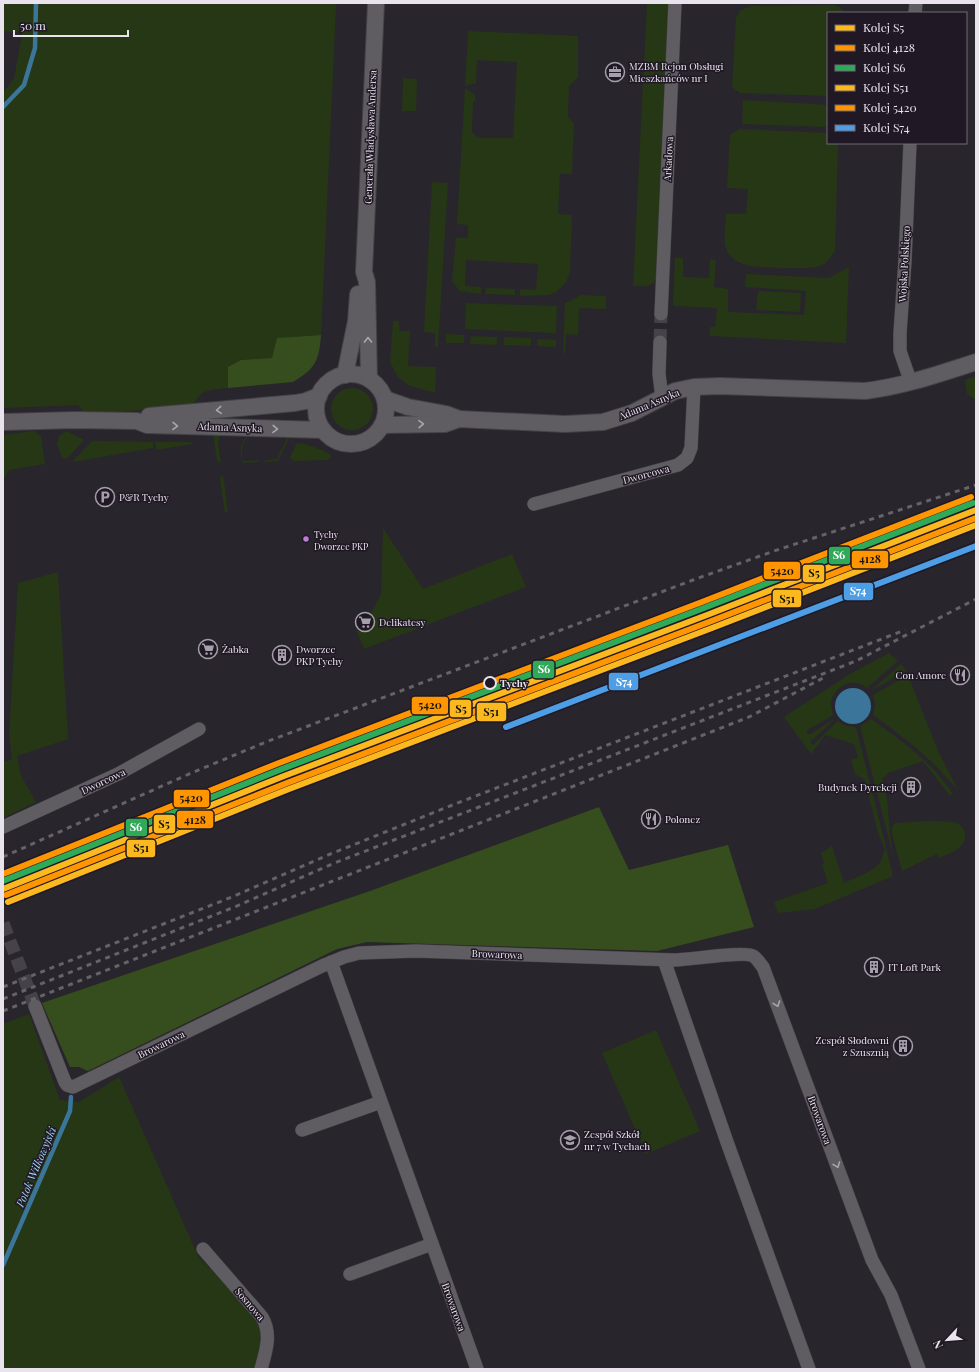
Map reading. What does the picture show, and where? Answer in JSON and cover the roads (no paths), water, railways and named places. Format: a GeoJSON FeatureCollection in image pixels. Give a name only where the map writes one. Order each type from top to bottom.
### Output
{"type":"FeatureCollection","features":[{"type":"Feature","properties":{"kind":"street","name":"Generała Władysława Andersa"},"geometry":{"type":"LineString","coordinates":[[345,375],[356,321],[360,282],[364,272],[376,3]]}},
{"type":"Feature","properties":{"kind":"street","name":"Arkadowa"},"geometry":{"type":"LineString","coordinates":[[661,314],[675,3]]}},
{"type":"Feature","properties":{"kind":"street","name":"Wojska Polskiego"},"geometry":{"type":"LineString","coordinates":[[910,144],[900,351],[911,383]]}},
{"type":"Feature","properties":{"kind":"street","name":"Generała Władysława Andersa"},"geometry":{"type":"LineString","coordinates":[[364,272],[367,282],[369,379]]}},
{"type":"Feature","properties":{"kind":"street"},"geometry":{"type":"LineString","coordinates":[[660,342],[659,374],[662,398]]}},
{"type":"Feature","properties":{"kind":"street","name":"Adama Asnyka"},"geometry":{"type":"LineString","coordinates":[[385,399],[408,407],[446,414],[459,419],[565,424],[603,422],[632,413],[676,391],[694,388],[720,386],[865,391],[911,383],[976,362]]}},
{"type":"Feature","properties":{"kind":"street"},"geometry":{"type":"LineString","coordinates":[[345,375],[357,375],[369,379],[376,385],[385,399],[386,413],[382,425],[377,433],[370,439],[358,444],[345,444],[333,439],[323,430],[318,419],[316,408],[319,396],[325,386],[334,379],[345,375]]}},
{"type":"Feature","properties":{"kind":"street","name":"Dworcowa"},"geometry":{"type":"LineString","coordinates":[[534,504],[678,465],[687,458],[691,448],[694,388]]}},
{"type":"Feature","properties":{"kind":"street","name":"Adama Asnyka"},"geometry":{"type":"LineString","coordinates":[[137,421],[147,416],[295,403],[319,396]]}},
{"type":"Feature","properties":{"kind":"street","name":"Adama Asnyka"},"geometry":{"type":"LineString","coordinates":[[382,425],[446,424],[459,419]]}},
{"type":"Feature","properties":{"kind":"street","name":"Adama Asnyka"},"geometry":{"type":"LineString","coordinates":[[3,422],[75,420],[137,421],[147,425],[323,430]]}},
{"type":"Feature","properties":{"kind":"street","name":"Dworcowa"},"geometry":{"type":"LineString","coordinates":[[3,827],[118,774],[199,729]]}},
{"type":"Feature","properties":{"kind":"street","name":"Browarowa"},"geometry":{"type":"LineString","coordinates":[[35,1006],[65,1082],[67,1085],[73,1087],[331,962],[359,953],[416,951],[688,960],[746,953],[753,956],[763,967],[872,1260],[891,1295],[919,1369]]}},
{"type":"Feature","properties":{"kind":"street"},"geometry":{"type":"LineString","coordinates":[[664,960],[727,1142],[809,1369]]}},
{"type":"Feature","properties":{"kind":"street","name":"Browarowa"},"geometry":{"type":"LineString","coordinates":[[331,962],[477,1369]]}},
{"type":"Feature","properties":{"kind":"street"},"geometry":{"type":"LineString","coordinates":[[302,1130],[381,1102]]}},
{"type":"Feature","properties":{"kind":"street"},"geometry":{"type":"LineString","coordinates":[[350,1274],[432,1244]]}},
{"type":"Feature","properties":{"kind":"street","name":"Sosnowa"},"geometry":{"type":"LineString","coordinates":[[203,1249],[262,1317],[265,1323],[268,1338],[261,1369]]}},
{"type":"Feature","properties":{"kind":"water"},"geometry":{"type":"Polygon","coordinates":[[[857,688],[866,693],[870,699],[870,713],[866,719],[857,724],[849,724],[840,719],[836,713],[835,702],[840,693],[846,689],[857,688]]]}},
{"type":"Feature","properties":{"kind":"waterway","name":"Potok Wilkowyjski"},"geometry":{"type":"LineString","coordinates":[[3,107],[24,85],[35,48],[36,3]]}},
{"type":"Feature","properties":{"kind":"waterway","name":"Potok Wilkowyjski"},"geometry":{"type":"LineString","coordinates":[[3,1265],[70,1111],[71,1097]]}},
{"type":"Feature","properties":{"kind":"tunnel"},"geometry":{"type":"LineString","coordinates":[[660,342],[661,314]]}},
{"type":"Feature","properties":{"kind":"tunnel"},"geometry":{"type":"LineString","coordinates":[[3,923],[35,1006]]}},
{"type":"Feature","properties":{"kind":"railway"},"geometry":{"type":"LineString","coordinates":[[3,857],[189,774],[266,742],[693,580],[774,551],[976,485]]}},
{"type":"Feature","properties":{"kind":"railway"},"geometry":{"type":"LineString","coordinates":[[3,903],[57,883],[284,787],[976,522]]}},
{"type":"Feature","properties":{"kind":"railway"},"geometry":{"type":"LineString","coordinates":[[3,999],[237,906],[332,864],[856,661],[976,599]]}},
{"type":"Feature","properties":{"kind":"railway"},"geometry":{"type":"LineString","coordinates":[[3,987],[232,897],[328,855],[455,804],[905,630]]}},
{"type":"Feature","properties":{"kind":"railway"},"geometry":{"type":"LineString","coordinates":[[3,1011],[749,717],[825,677]]}},
{"type":"Feature","properties":{"kind":"rail line","name":"5420"},"geometry":{"type":"LineString","coordinates":[[3,874],[279,763],[702,602],[971,497]]}},
{"type":"Feature","properties":{"kind":"rail line","name":"S6"},"geometry":{"type":"LineString","coordinates":[[3,881],[282,769],[704,608],[973,503]]}},
{"type":"Feature","properties":{"kind":"rail line","name":"S5"},"geometry":{"type":"LineString","coordinates":[[3,889],[284,776],[707,615],[976,510]]}},
{"type":"Feature","properties":{"kind":"rail line","name":"4128"},"geometry":{"type":"LineString","coordinates":[[6,895],[287,783],[709,622],[976,518]]}},
{"type":"Feature","properties":{"kind":"rail line","name":"S51"},"geometry":{"type":"LineString","coordinates":[[8,902],[289,789],[712,628],[976,525]]}},
{"type":"Feature","properties":{"kind":"rail line","name":"S74"},"geometry":{"type":"LineString","coordinates":[[506,727],[976,546]]}},
{"type":"Feature","properties":{"kind":"place","name":"MZBM Rejon Obsługi Mieszkańców nr I"},"geometry":{"type":"Point","coordinates":[615,72]}},
{"type":"Feature","properties":{"kind":"place","name":"P&R Tychy"},"geometry":{"type":"Point","coordinates":[105,497]}},
{"type":"Feature","properties":{"kind":"place","name":"Tychy Dworzec PKP"},"geometry":{"type":"Point","coordinates":[306,539]}},
{"type":"Feature","properties":{"kind":"place","name":"Delikatesy"},"geometry":{"type":"Point","coordinates":[365,622]}},
{"type":"Feature","properties":{"kind":"place","name":"Żabka"},"geometry":{"type":"Point","coordinates":[208,649]}},
{"type":"Feature","properties":{"kind":"place","name":"Dworzec PKP Tychy"},"geometry":{"type":"Point","coordinates":[282,655]}},
{"type":"Feature","properties":{"kind":"place","name":"Con Amore"},"geometry":{"type":"Point","coordinates":[960,675]}},
{"type":"Feature","properties":{"kind":"place","name":"Tychy"},"geometry":{"type":"Point","coordinates":[490,683]}},
{"type":"Feature","properties":{"kind":"place","name":"Budynek Dyrekcji"},"geometry":{"type":"Point","coordinates":[911,787]}},
{"type":"Feature","properties":{"kind":"place","name":"Polonez"},"geometry":{"type":"Point","coordinates":[651,819]}},
{"type":"Feature","properties":{"kind":"place","name":"IT Loft Park"},"geometry":{"type":"Point","coordinates":[874,967]}},
{"type":"Feature","properties":{"kind":"place","name":"Zespół Słodowni z Szusznią"},"geometry":{"type":"Point","coordinates":[903,1046]}},
{"type":"Feature","properties":{"kind":"place","name":"Zespół Szkół nr 7 w Tychach"},"geometry":{"type":"Point","coordinates":[570,1140]}}]}
